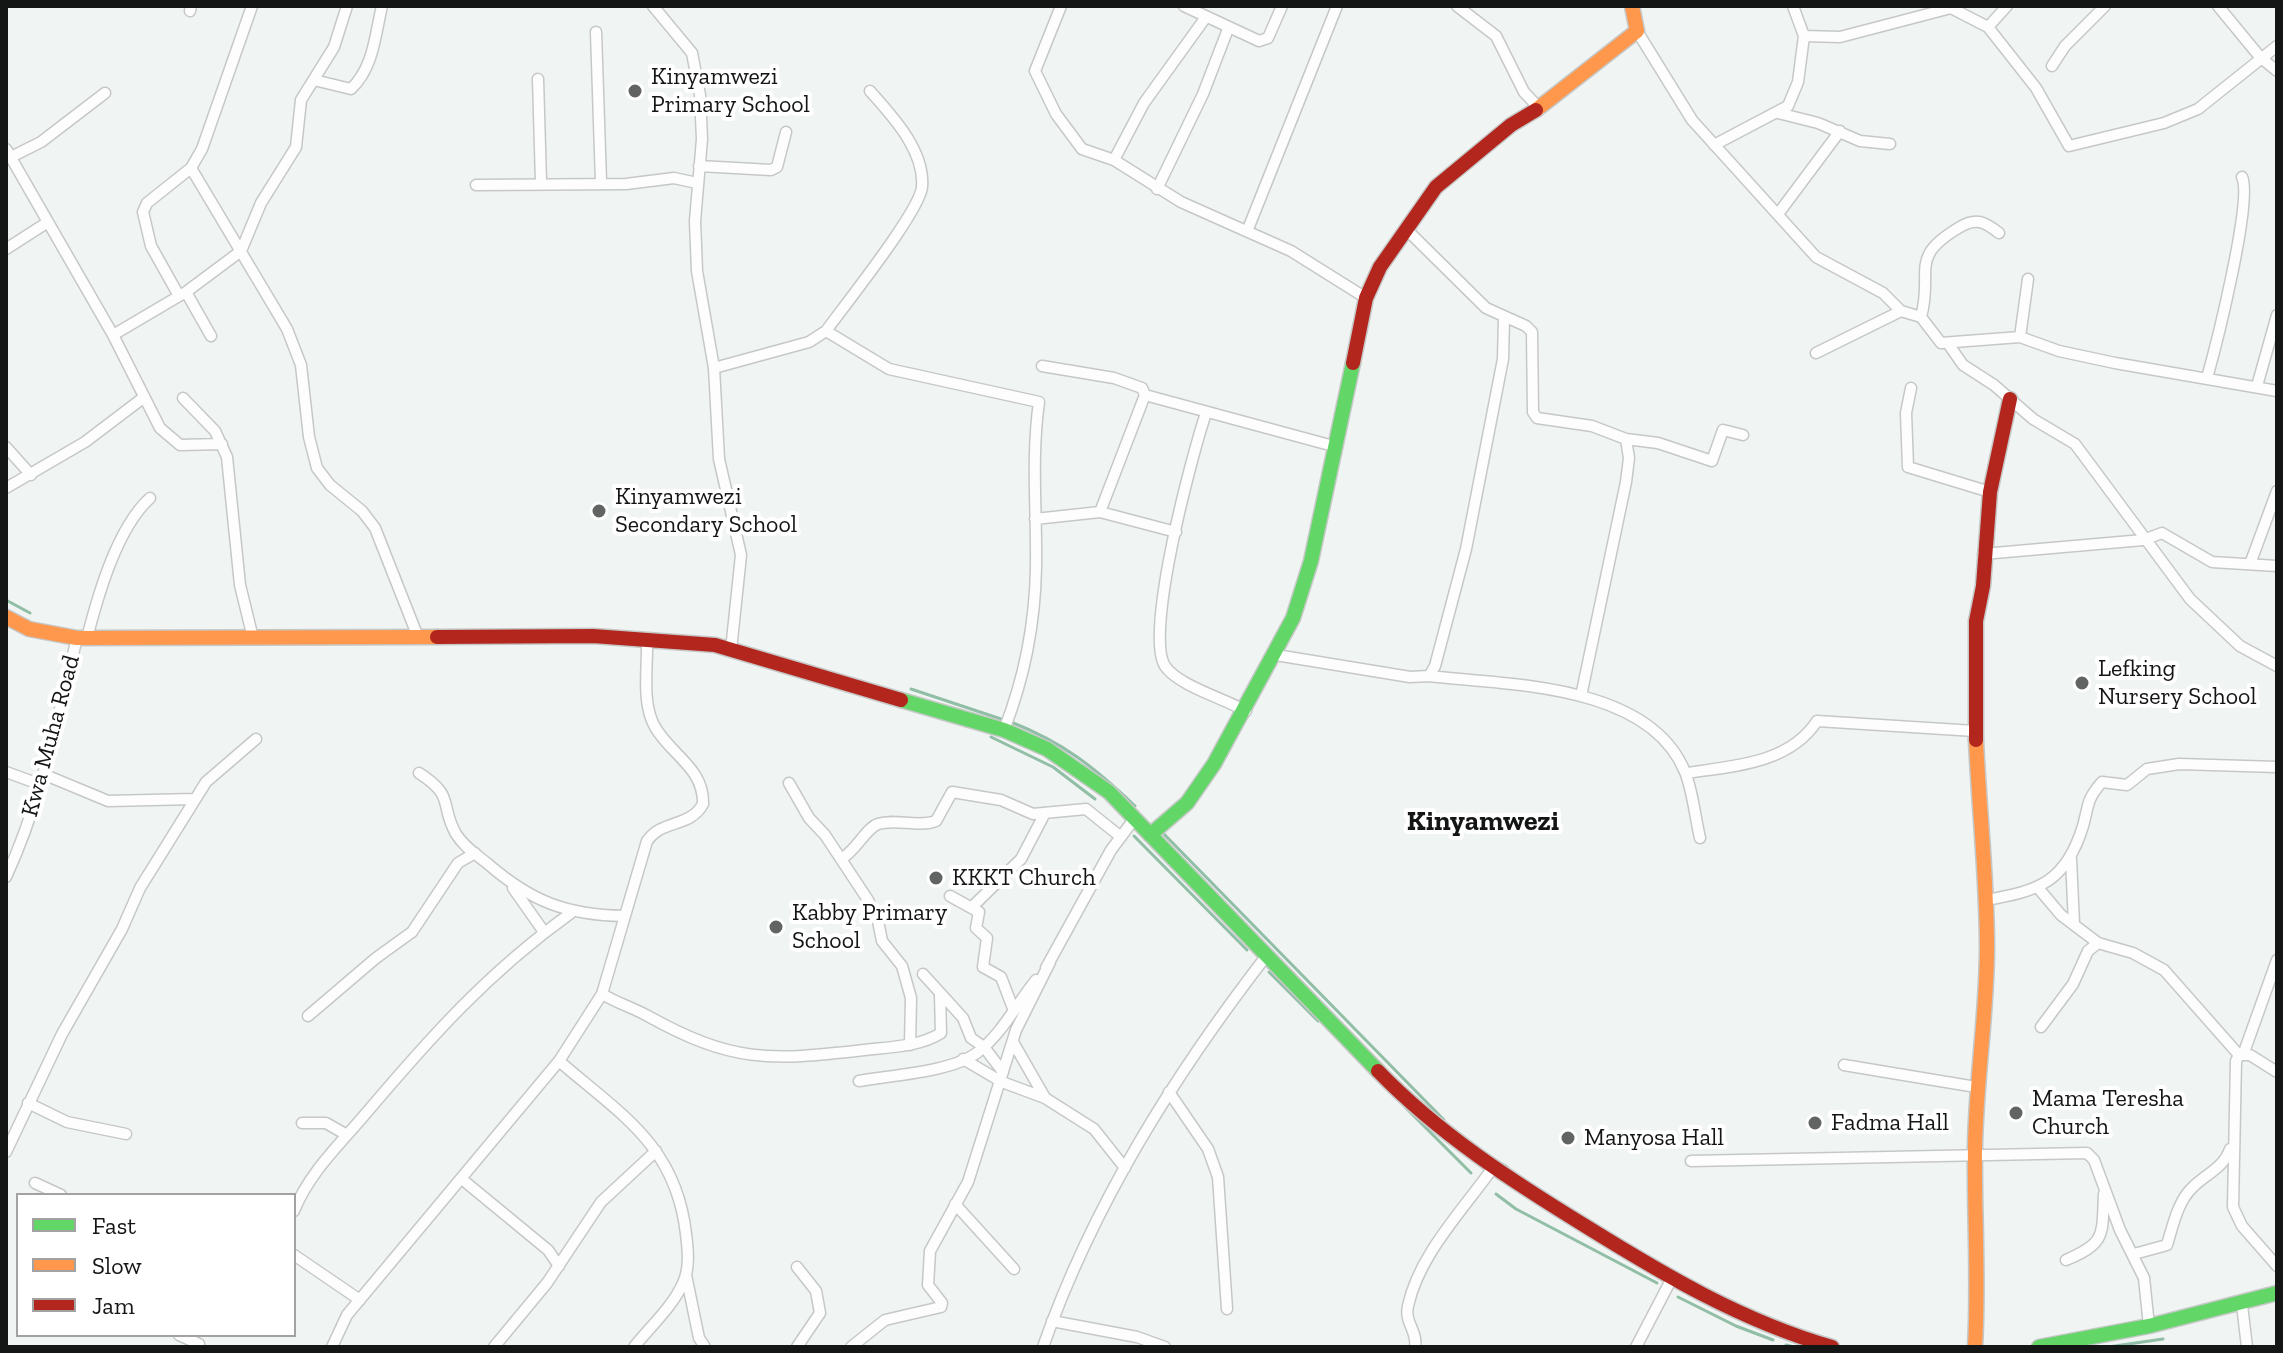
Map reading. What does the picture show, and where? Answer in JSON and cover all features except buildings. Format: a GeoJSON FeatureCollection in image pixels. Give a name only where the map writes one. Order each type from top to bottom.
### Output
{"type":"FeatureCollection","features":[{"type":"Feature","properties":{"kind":"main road"},"geometry":{"type":"LineString","coordinates":[[1150,835],[1187,803],[1246,711],[1293,618],[1311,561],[1366,298],[1380,267],[1436,187],[1456,168],[1637,31],[1632,6]]}},
{"type":"Feature","properties":{"kind":"main road"},"geometry":{"type":"LineString","coordinates":[[1975,1347],[1979,1287],[1974,1155],[1976,1087],[1984,1028],[1986,900],[1975,731],[1976,621],[1983,586],[1990,492],[2010,399]]}},
{"type":"Feature","properties":{"kind":"main road"},"geometry":{"type":"LineString","coordinates":[[6,617],[29,629],[82,638],[647,639],[731,650],[1004,730],[1047,749],[1081,770],[1135,818],[1396,1090],[1492,1169],[1671,1280],[1781,1340],[1832,1347]]}},
{"type":"Feature","properties":{"kind":"main road"},"geometry":{"type":"LineString","coordinates":[[2039,1347],[2070,1344],[2242,1305],[2277,1293]]}},
{"type":"Feature","properties":{"kind":"street"},"geometry":{"type":"LineString","coordinates":[[211,336],[151,246],[143,212],[147,203],[191,168],[202,149],[252,6]]}},
{"type":"Feature","properties":{"kind":"street"},"geometry":{"type":"LineString","coordinates":[[113,335],[182,294],[241,251],[261,203],[296,147],[301,100],[334,47],[346,11],[337,6]]}},
{"type":"Feature","properties":{"kind":"street"},"geometry":{"type":"LineString","coordinates":[[314,80],[351,89],[356,84],[369,62],[382,6]]}},
{"type":"Feature","properties":{"kind":"street"},"geometry":{"type":"LineString","coordinates":[[653,6],[692,53],[700,95],[697,271],[714,368],[719,459],[741,555],[731,650]]}},
{"type":"Feature","properties":{"kind":"street"},"geometry":{"type":"LineString","coordinates":[[1061,6],[1036,64],[1037,79],[1074,141],[1090,154],[1114,160],[1157,189],[1291,251],[1366,298]]}},
{"type":"Feature","properties":{"kind":"street"},"geometry":{"type":"LineString","coordinates":[[1184,6],[1203,12],[1228,29],[1265,41],[1282,6]]}},
{"type":"Feature","properties":{"kind":"street"},"geometry":{"type":"LineString","coordinates":[[1248,229],[1337,6]]}},
{"type":"Feature","properties":{"kind":"street"},"geometry":{"type":"LineString","coordinates":[[1457,6],[1496,36],[1524,92],[1539,108]]}},
{"type":"Feature","properties":{"kind":"street"},"geometry":{"type":"LineString","coordinates":[[1714,145],[1788,106],[1794,95],[1804,36],[1793,6]]}},
{"type":"Feature","properties":{"kind":"street"},"geometry":{"type":"LineString","coordinates":[[1988,27],[2007,6]]}},
{"type":"Feature","properties":{"kind":"street"},"geometry":{"type":"LineString","coordinates":[[2052,66],[2065,46],[2105,6]]}},
{"type":"Feature","properties":{"kind":"street"},"geometry":{"type":"LineString","coordinates":[[2218,6],[2260,57],[2277,71]]}},
{"type":"Feature","properties":{"kind":"street"},"geometry":{"type":"LineString","coordinates":[[1804,36],[1840,37],[1951,8],[1988,27],[2036,88],[2069,146],[2164,123],[2198,109],[2277,46]]}},
{"type":"Feature","properties":{"kind":"street"},"geometry":{"type":"LineString","coordinates":[[1114,160],[1144,103],[1203,12]]}},
{"type":"Feature","properties":{"kind":"street"},"geometry":{"type":"LineString","coordinates":[[1157,189],[1203,94],[1228,29]]}},
{"type":"Feature","properties":{"kind":"street"},"geometry":{"type":"LineString","coordinates":[[1637,31],[1680,104],[1816,257],[1883,293],[1901,311],[1921,317]]}},
{"type":"Feature","properties":{"kind":"street"},"geometry":{"type":"LineString","coordinates":[[596,32],[601,182]]}},
{"type":"Feature","properties":{"kind":"street"},"geometry":{"type":"LineString","coordinates":[[538,79],[541,182]]}},
{"type":"Feature","properties":{"kind":"street"},"geometry":{"type":"LineString","coordinates":[[714,368],[809,342],[826,331],[919,199],[922,186],[913,148],[870,91]]}},
{"type":"Feature","properties":{"kind":"street"},"geometry":{"type":"LineString","coordinates":[[105,93],[41,142],[8,153],[113,335],[160,428],[174,442],[190,446],[222,444]]}},
{"type":"Feature","properties":{"kind":"street"},"geometry":{"type":"LineString","coordinates":[[1778,113],[1790,113],[1860,141],[1890,144]]}},
{"type":"Feature","properties":{"kind":"street"},"geometry":{"type":"LineString","coordinates":[[1778,214],[1840,131]]}},
{"type":"Feature","properties":{"kind":"street"},"geometry":{"type":"LineString","coordinates":[[699,166],[771,170],[777,167],[786,132]]}},
{"type":"Feature","properties":{"kind":"street"},"geometry":{"type":"LineString","coordinates":[[191,168],[287,329],[301,365],[312,455],[330,485],[362,511],[375,528],[418,637]]}},
{"type":"Feature","properties":{"kind":"street"},"geometry":{"type":"LineString","coordinates":[[2207,378],[2224,314],[2245,199],[2242,177]]}},
{"type":"Feature","properties":{"kind":"street"},"geometry":{"type":"LineString","coordinates":[[476,185],[644,183],[674,178],[697,183]]}},
{"type":"Feature","properties":{"kind":"street"},"geometry":{"type":"LineString","coordinates":[[1999,233],[1987,223],[1971,221],[1935,242],[1925,266],[1921,317],[1936,339],[1949,345],[1963,365],[2033,419],[2075,444],[2143,540],[2218,629],[2240,646],[2277,666]]}},
{"type":"Feature","properties":{"kind":"street"},"geometry":{"type":"LineString","coordinates":[[6,249],[48,222]]}},
{"type":"Feature","properties":{"kind":"street"},"geometry":{"type":"LineString","coordinates":[[1407,230],[1486,308],[1526,326],[1532,332],[1533,412],[1537,418],[1592,426],[1626,439],[1658,443],[1712,461],[1723,430],[1743,435]]}},
{"type":"Feature","properties":{"kind":"street"},"geometry":{"type":"LineString","coordinates":[[2020,337],[2028,279]]}},
{"type":"Feature","properties":{"kind":"street"},"geometry":{"type":"LineString","coordinates":[[1816,353],[1901,311]]}},
{"type":"Feature","properties":{"kind":"street"},"geometry":{"type":"LineString","coordinates":[[2257,386],[2277,315]]}},
{"type":"Feature","properties":{"kind":"street"},"geometry":{"type":"LineString","coordinates":[[1429,676],[1453,608],[1466,549],[1503,359],[1504,318]]}},
{"type":"Feature","properties":{"kind":"street"},"geometry":{"type":"LineString","coordinates":[[826,331],[889,369],[1039,402],[1033,444],[1036,569],[1030,632],[1019,685],[1004,730]]}},
{"type":"Feature","properties":{"kind":"street"},"geometry":{"type":"LineString","coordinates":[[1949,345],[2020,337],[2087,357],[2277,391]]}},
{"type":"Feature","properties":{"kind":"street"},"geometry":{"type":"LineString","coordinates":[[1042,366],[1114,378],[1142,388],[1145,395],[1100,512]]}},
{"type":"Feature","properties":{"kind":"street"},"geometry":{"type":"LineString","coordinates":[[1911,388],[1906,413],[1908,467],[1990,492]]}},
{"type":"Feature","properties":{"kind":"street"},"geometry":{"type":"LineString","coordinates":[[1145,395],[1337,447]]}},
{"type":"Feature","properties":{"kind":"street"},"geometry":{"type":"LineString","coordinates":[[6,488],[85,442],[143,398]]}},
{"type":"Feature","properties":{"kind":"street"},"geometry":{"type":"LineString","coordinates":[[183,398],[222,444],[232,481],[243,605],[253,638]]}},
{"type":"Feature","properties":{"kind":"street"},"geometry":{"type":"LineString","coordinates":[[1206,413],[1192,455],[1159,624],[1161,657],[1170,673],[1246,711]]}},
{"type":"Feature","properties":{"kind":"street"},"geometry":{"type":"LineString","coordinates":[[1581,696],[1626,482],[1629,458],[1626,439]]}},
{"type":"Feature","properties":{"kind":"street"},"geometry":{"type":"LineString","coordinates":[[6,447],[31,475]]}},
{"type":"Feature","properties":{"kind":"street"},"geometry":{"type":"LineString","coordinates":[[2250,564],[2277,491]]}},
{"type":"Feature","properties":{"kind":"street","name":"Kwa Muha Road"},"geometry":{"type":"LineString","coordinates":[[6,877],[24,838],[82,638],[110,568],[139,508],[150,498]]}},
{"type":"Feature","properties":{"kind":"street"},"geometry":{"type":"LineString","coordinates":[[1035,519],[1100,512],[1176,532]]}},
{"type":"Feature","properties":{"kind":"street"},"geometry":{"type":"LineString","coordinates":[[1983,554],[2143,540],[2162,533],[2200,558],[2277,566]]}},
{"type":"Feature","properties":{"kind":"street"},"geometry":{"type":"LineString","coordinates":[[332,1347],[360,1300],[559,1061],[602,994],[624,916],[653,832],[689,821],[703,804],[701,782],[663,738],[650,715],[647,639]]}},
{"type":"Feature","properties":{"kind":"street"},"geometry":{"type":"LineString","coordinates":[[1276,655],[1410,677],[1511,683],[1581,696],[1640,720],[1674,753],[1686,773],[1700,838]]}},
{"type":"Feature","properties":{"kind":"street"},"geometry":{"type":"LineString","coordinates":[[1686,773],[1763,761],[1778,755],[1807,735],[1817,721],[1975,731]]}},
{"type":"Feature","properties":{"kind":"street"},"geometry":{"type":"LineString","coordinates":[[6,1152],[62,1034],[122,929],[140,888],[194,799],[215,771],[256,739]]}},
{"type":"Feature","properties":{"kind":"street"},"geometry":{"type":"LineString","coordinates":[[2074,924],[2071,859],[2083,828],[2088,797],[2102,782],[2127,785],[2147,769],[2179,764],[2277,767]]}},
{"type":"Feature","properties":{"kind":"street"},"geometry":{"type":"LineString","coordinates":[[6,772],[41,779],[108,801],[194,799]]}},
{"type":"Feature","properties":{"kind":"street"},"geometry":{"type":"LineString","coordinates":[[419,773],[441,790],[454,831],[511,883],[571,913],[624,916]]}},
{"type":"Feature","properties":{"kind":"street"},"geometry":{"type":"LineString","coordinates":[[789,783],[809,818],[841,859],[874,911],[882,941],[906,976],[911,998],[910,1045]]}},
{"type":"Feature","properties":{"kind":"street"},"geometry":{"type":"LineString","coordinates":[[841,859],[853,853],[879,823],[936,821],[952,792],[1001,800],[1044,815],[1086,809],[1121,837]]}},
{"type":"Feature","properties":{"kind":"street"},"geometry":{"type":"LineString","coordinates":[[972,907],[1021,859],[1044,815]]}},
{"type":"Feature","properties":{"kind":"street"},"geometry":{"type":"LineString","coordinates":[[851,1347],[885,1320],[941,1307],[942,1303],[928,1285],[928,1262],[935,1237],[968,1182],[1016,1030],[1050,962],[1135,818]]}},
{"type":"Feature","properties":{"kind":"street"},"geometry":{"type":"LineString","coordinates":[[308,1016],[412,932],[458,863],[475,853]]}},
{"type":"Feature","properties":{"kind":"street"},"geometry":{"type":"LineString","coordinates":[[1986,900],[2039,889],[2071,859]]}},
{"type":"Feature","properties":{"kind":"street"},"geometry":{"type":"LineString","coordinates":[[511,883],[544,932]]}},
{"type":"Feature","properties":{"kind":"street"},"geometry":{"type":"LineString","coordinates":[[2039,889],[2098,943],[2111,944],[2164,970],[2241,1055],[2277,1072]]}},
{"type":"Feature","properties":{"kind":"street"},"geometry":{"type":"LineString","coordinates":[[950,896],[972,907],[981,916],[976,928],[987,938],[983,967],[1001,977],[1014,1007],[1016,1030]]}},
{"type":"Feature","properties":{"kind":"street"},"geometry":{"type":"LineString","coordinates":[[296,1207],[308,1184],[347,1135],[455,1010],[544,932],[571,913]]}},
{"type":"Feature","properties":{"kind":"street"},"geometry":{"type":"LineString","coordinates":[[2041,1027],[2073,984],[2088,951],[2098,943]]}},
{"type":"Feature","properties":{"kind":"street"},"geometry":{"type":"LineString","coordinates":[[1043,1347],[1052,1321],[1125,1168],[1204,1037],[1267,955]]}},
{"type":"Feature","properties":{"kind":"street"},"geometry":{"type":"LineString","coordinates":[[2277,960],[2234,1075],[2232,1188],[2236,1217],[2277,1266]]}},
{"type":"Feature","properties":{"kind":"street"},"geometry":{"type":"LineString","coordinates":[[859,1081],[963,1059],[984,1047],[1050,962]]}},
{"type":"Feature","properties":{"kind":"street"},"geometry":{"type":"LineString","coordinates":[[923,974],[963,1018],[971,1038],[984,1047],[1002,1077]]}},
{"type":"Feature","properties":{"kind":"street"},"geometry":{"type":"LineString","coordinates":[[602,994],[670,1029],[737,1055],[799,1057],[910,1045],[941,1033],[940,995]]}},
{"type":"Feature","properties":{"kind":"street"},"geometry":{"type":"LineString","coordinates":[[1013,1042],[1045,1098]]}},
{"type":"Feature","properties":{"kind":"street"},"geometry":{"type":"LineString","coordinates":[[963,1059],[1045,1098],[1094,1129],[1125,1168]]}},
{"type":"Feature","properties":{"kind":"street"},"geometry":{"type":"LineString","coordinates":[[559,1061],[617,1107],[656,1151],[670,1174],[684,1218],[686,1273],[699,1338],[705,1347]]}},
{"type":"Feature","properties":{"kind":"street"},"geometry":{"type":"LineString","coordinates":[[1844,1065],[1976,1087]]}},
{"type":"Feature","properties":{"kind":"street"},"geometry":{"type":"LineString","coordinates":[[1169,1092],[1208,1149],[1218,1177],[1227,1309]]}},
{"type":"Feature","properties":{"kind":"street"},"geometry":{"type":"LineString","coordinates":[[28,1103],[67,1122],[126,1134]]}},
{"type":"Feature","properties":{"kind":"street"},"geometry":{"type":"LineString","coordinates":[[302,1123],[326,1123],[347,1135]]}},
{"type":"Feature","properties":{"kind":"street"},"geometry":{"type":"LineString","coordinates":[[2134,1254],[2167,1245],[2184,1199],[2193,1187],[2219,1167],[2234,1139]]}},
{"type":"Feature","properties":{"kind":"street"},"geometry":{"type":"LineString","coordinates":[[494,1347],[559,1266],[601,1202],[656,1151]]}},
{"type":"Feature","properties":{"kind":"street"},"geometry":{"type":"LineString","coordinates":[[1691,1161],[2087,1153],[2094,1160],[2144,1278],[2149,1326]]}},
{"type":"Feature","properties":{"kind":"street"},"geometry":{"type":"LineString","coordinates":[[1415,1347],[1416,1337],[1406,1315],[1420,1270],[1492,1169]]}},
{"type":"Feature","properties":{"kind":"street"},"geometry":{"type":"LineString","coordinates":[[463,1180],[548,1250],[559,1266]]}},
{"type":"Feature","properties":{"kind":"street"},"geometry":{"type":"LineString","coordinates":[[35,1183],[57,1193]]}},
{"type":"Feature","properties":{"kind":"street"},"geometry":{"type":"LineString","coordinates":[[2066,1260],[2094,1248],[2098,1241],[2105,1189]]}},
{"type":"Feature","properties":{"kind":"street"},"geometry":{"type":"LineString","coordinates":[[955,1204],[1014,1269]]}},
{"type":"Feature","properties":{"kind":"street"},"geometry":{"type":"LineString","coordinates":[[296,1256],[360,1300]]}},
{"type":"Feature","properties":{"kind":"street"},"geometry":{"type":"LineString","coordinates":[[797,1267],[816,1291],[820,1313],[797,1347]]}},
{"type":"Feature","properties":{"kind":"street"},"geometry":{"type":"LineString","coordinates":[[634,1347],[678,1293],[686,1273]]}},
{"type":"Feature","properties":{"kind":"street"},"geometry":{"type":"LineString","coordinates":[[1636,1347],[1671,1280]]}},
{"type":"Feature","properties":{"kind":"street"},"geometry":{"type":"LineString","coordinates":[[2242,1305],[2247,1347]]}},
{"type":"Feature","properties":{"kind":"street"},"geometry":{"type":"LineString","coordinates":[[1052,1321],[1137,1337],[1165,1347]]}},
{"type":"Feature","properties":{"kind":"street"},"geometry":{"type":"LineString","coordinates":[[182,1340],[200,1342]]}},
{"type":"Feature","properties":{"kind":"waterway"},"geometry":{"type":"LineString","coordinates":[[6,600],[30,613]]}},
{"type":"Feature","properties":{"kind":"waterway"},"geometry":{"type":"LineString","coordinates":[[911,689],[1001,719]]}},
{"type":"Feature","properties":{"kind":"waterway"},"geometry":{"type":"LineString","coordinates":[[1011,722],[1047,738],[1078,757],[1135,806]]}},
{"type":"Feature","properties":{"kind":"waterway"},"geometry":{"type":"LineString","coordinates":[[991,737],[1053,767],[1095,799]]}},
{"type":"Feature","properties":{"kind":"waterway"},"geometry":{"type":"LineString","coordinates":[[1161,831],[1444,1120]]}},
{"type":"Feature","properties":{"kind":"waterway"},"geometry":{"type":"LineString","coordinates":[[1134,836],[1247,950]]}},
{"type":"Feature","properties":{"kind":"waterway"},"geometry":{"type":"LineString","coordinates":[[1269,972],[1318,1021]]}},
{"type":"Feature","properties":{"kind":"waterway"},"geometry":{"type":"LineString","coordinates":[[1406,1108],[1471,1173]]}},
{"type":"Feature","properties":{"kind":"waterway"},"geometry":{"type":"LineString","coordinates":[[1490,1157],[1507,1167]]}},
{"type":"Feature","properties":{"kind":"waterway"},"geometry":{"type":"LineString","coordinates":[[1496,1194],[1516,1209],[1657,1283]]}},
{"type":"Feature","properties":{"kind":"waterway"},"geometry":{"type":"LineString","coordinates":[[1678,1297],[1736,1326],[1773,1340]]}},
{"type":"Feature","properties":{"kind":"waterway"},"geometry":{"type":"LineString","coordinates":[[2108,1347],[2163,1339]]}},
{"type":"Feature","properties":{"kind":"waterway"},"geometry":{"type":"LineString","coordinates":[[1786,1345],[1794,1347]]}},
{"type":"Feature","properties":{"kind":"traffic: fast"},"geometry":{"type":"LineString","coordinates":[[1150,835],[1187,803],[1214,764],[1293,618],[1311,561],[1353,363]]}},
{"type":"Feature","properties":{"kind":"traffic: fast"},"geometry":{"type":"LineString","coordinates":[[901,700],[1004,730],[1047,749],[1109,792],[1378,1071]]}},
{"type":"Feature","properties":{"kind":"traffic: fast"},"geometry":{"type":"LineString","coordinates":[[2039,1347],[2149,1326],[2277,1293]]}},
{"type":"Feature","properties":{"kind":"traffic: slow"},"geometry":{"type":"LineString","coordinates":[[1536,110],[1637,31],[1632,6]]}},
{"type":"Feature","properties":{"kind":"traffic: slow"},"geometry":{"type":"LineString","coordinates":[[6,617],[29,629],[77,638],[437,637]]}},
{"type":"Feature","properties":{"kind":"traffic: slow"},"geometry":{"type":"LineString","coordinates":[[1975,1347],[1975,1147],[1987,947],[1976,740]]}},
{"type":"Feature","properties":{"kind":"traffic: jam"},"geometry":{"type":"LineString","coordinates":[[1353,363],[1366,298],[1380,267],[1436,187],[1511,125],[1536,110]]}},
{"type":"Feature","properties":{"kind":"traffic: jam"},"geometry":{"type":"LineString","coordinates":[[1976,740],[1976,621],[1983,586],[1990,492],[2010,399]]}},
{"type":"Feature","properties":{"kind":"traffic: jam"},"geometry":{"type":"LineString","coordinates":[[437,637],[593,636],[715,645],[901,700]]}},
{"type":"Feature","properties":{"kind":"traffic: jam"},"geometry":{"type":"LineString","coordinates":[[1378,1071],[1401,1094],[1477,1155],[1617,1245],[1736,1311],[1832,1347]]}},
{"type":"Feature","properties":{"kind":"place","name":"Kinyamwezi Primary School"},"geometry":{"type":"Point","coordinates":[635,91]}},
{"type":"Feature","properties":{"kind":"place","name":"Kinyamwezi Secondary School"},"geometry":{"type":"Point","coordinates":[599,511]}},
{"type":"Feature","properties":{"kind":"place","name":"Lefking Nursery School"},"geometry":{"type":"Point","coordinates":[2082,683]}},
{"type":"Feature","properties":{"kind":"place","name":"KKKT Church"},"geometry":{"type":"Point","coordinates":[936,878]}},
{"type":"Feature","properties":{"kind":"place","name":"Kabby Primary School"},"geometry":{"type":"Point","coordinates":[776,927]}},
{"type":"Feature","properties":{"kind":"place","name":"Mama Teresha Church"},"geometry":{"type":"Point","coordinates":[2016,1113]}},
{"type":"Feature","properties":{"kind":"place","name":"Fadma Hall"},"geometry":{"type":"Point","coordinates":[1815,1123]}},
{"type":"Feature","properties":{"kind":"place","name":"Manyosa Hall"},"geometry":{"type":"Point","coordinates":[1568,1138]}},
{"type":"Feature","properties":{"kind":"district","name":"Kinyamwezi"},"geometry":{"type":"Point","coordinates":[1483,822]}}]}
